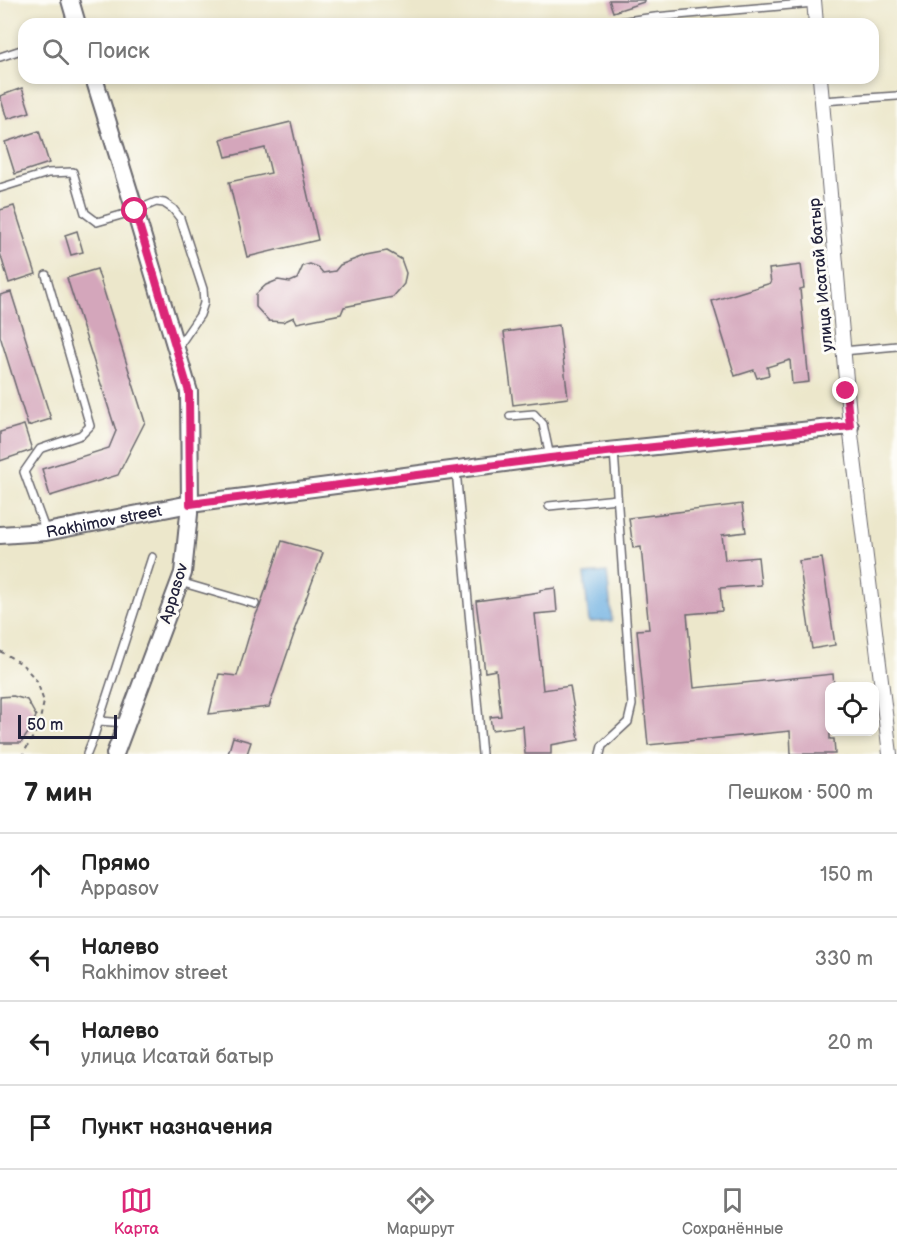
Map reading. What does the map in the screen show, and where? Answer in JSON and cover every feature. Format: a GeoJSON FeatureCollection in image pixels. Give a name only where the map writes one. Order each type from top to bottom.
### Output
{"type":"FeatureCollection","features":[{"type":"Feature","properties":{"kind":"street"},"geometry":{"type":"LineString","coordinates":[[70,0],[75,18]]}},
{"type":"Feature","properties":{"kind":"street"},"geometry":{"type":"LineString","coordinates":[[814,2],[815,18]]}},
{"type":"Feature","properties":{"kind":"street","name":"Appasov"},"geometry":{"type":"LineString","coordinates":[[96,84],[189,392],[190,504],[183,573],[115,754]]}},
{"type":"Feature","properties":{"kind":"street","name":"улица Исатай батыр"},"geometry":{"type":"LineString","coordinates":[[821,84],[850,426],[892,750]]}},
{"type":"Feature","properties":{"kind":"street","name":"Rakhimov street"},"geometry":{"type":"LineString","coordinates":[[0,535],[46,532],[190,504],[550,458],[850,426]]}},
{"type":"Feature","properties":{"kind":"lane"},"geometry":{"type":"LineString","coordinates":[[648,18],[814,2]]}},
{"type":"Feature","properties":{"kind":"lane"},"geometry":{"type":"LineString","coordinates":[[0,57],[18,51]]}},
{"type":"Feature","properties":{"kind":"lane"},"geometry":{"type":"LineString","coordinates":[[822,101],[897,96]]}},
{"type":"Feature","properties":{"kind":"lane"},"geometry":{"type":"LineString","coordinates":[[0,188],[48,173],[73,172],[85,213],[97,222],[156,202],[173,208],[180,218],[203,289],[204,303],[200,315],[176,349]]}},
{"type":"Feature","properties":{"kind":"lane"},"geometry":{"type":"LineString","coordinates":[[46,274],[90,426],[81,435],[40,449],[24,472],[46,532]]}},
{"type":"Feature","properties":{"kind":"lane"},"geometry":{"type":"LineString","coordinates":[[843,351],[897,346]]}},
{"type":"Feature","properties":{"kind":"lane"},"geometry":{"type":"LineString","coordinates":[[510,416],[534,414],[543,424],[550,458]]}},
{"type":"Feature","properties":{"kind":"lane"},"geometry":{"type":"LineString","coordinates":[[600,754],[602,746],[628,722],[632,705],[614,451]]}},
{"type":"Feature","properties":{"kind":"lane"},"geometry":{"type":"LineString","coordinates":[[456,471],[482,754]]}},
{"type":"Feature","properties":{"kind":"lane"},"geometry":{"type":"LineString","coordinates":[[549,506],[617,499]]}},
{"type":"Feature","properties":{"kind":"lane"},"geometry":{"type":"LineString","coordinates":[[87,754],[152,557]]}},
{"type":"Feature","properties":{"kind":"lane"},"geometry":{"type":"LineString","coordinates":[[180,582],[255,604]]}},
{"type":"Feature","properties":{"kind":"lane"},"geometry":{"type":"LineString","coordinates":[[99,721],[126,723]]}},
{"type":"Feature","properties":{"kind":"path"},"geometry":{"type":"LineString","coordinates":[[0,651],[22,664],[37,681],[44,702],[38,728],[23,754]]}},
{"type":"Feature","properties":{"kind":"water"},"geometry":{"type":"Polygon","coordinates":[[[607,572],[612,621],[589,622],[584,574],[607,572]]]}},
{"type":"Feature","properties":{"kind":"building"},"geometry":{"type":"Polygon","coordinates":[[[609,0],[644,0],[644,2],[613,12],[609,0]]]}},
{"type":"Feature","properties":{"kind":"building"},"geometry":{"type":"Polygon","coordinates":[[[22,88],[30,112],[7,119],[0,96],[22,88]]]}},
{"type":"Feature","properties":{"kind":"building"},"geometry":{"type":"Polygon","coordinates":[[[291,122],[318,240],[247,257],[229,182],[271,173],[265,148],[226,157],[221,139],[291,122]]]}},
{"type":"Feature","properties":{"kind":"building"},"geometry":{"type":"Polygon","coordinates":[[[39,131],[49,163],[15,174],[5,142],[39,131]]]}},
{"type":"Feature","properties":{"kind":"building"},"geometry":{"type":"Polygon","coordinates":[[[14,206],[36,274],[9,283],[0,253],[0,210],[14,206]]]}},
{"type":"Feature","properties":{"kind":"building"},"geometry":{"type":"Polygon","coordinates":[[[77,231],[83,252],[71,255],[65,235],[77,231]]]}},
{"type":"Feature","properties":{"kind":"building"},"geometry":{"type":"Polygon","coordinates":[[[387,251],[401,259],[406,273],[404,284],[393,297],[344,307],[341,314],[297,323],[294,317],[283,322],[269,321],[256,307],[256,294],[266,285],[278,280],[290,282],[297,279],[303,266],[310,264],[318,267],[323,273],[335,271],[340,265],[366,255],[387,251]]]}},
{"type":"Feature","properties":{"kind":"building"},"geometry":{"type":"Polygon","coordinates":[[[801,265],[804,288],[800,289],[809,382],[792,384],[790,360],[767,367],[769,375],[757,378],[754,370],[735,376],[712,301],[771,283],[769,269],[801,265]]]}},
{"type":"Feature","properties":{"kind":"building"},"geometry":{"type":"Polygon","coordinates":[[[97,269],[145,422],[118,475],[50,496],[42,469],[109,448],[116,431],[67,278],[97,269]]]}},
{"type":"Feature","properties":{"kind":"building"},"geometry":{"type":"Polygon","coordinates":[[[11,292],[51,419],[28,426],[0,336],[0,295],[11,292]]]}},
{"type":"Feature","properties":{"kind":"building"},"geometry":{"type":"Polygon","coordinates":[[[559,325],[568,398],[513,405],[504,332],[559,325]]]}},
{"type":"Feature","properties":{"kind":"building"},"geometry":{"type":"Polygon","coordinates":[[[24,425],[32,450],[0,461],[0,432],[24,425]]]}},
{"type":"Feature","properties":{"kind":"building"},"geometry":{"type":"Polygon","coordinates":[[[742,504],[746,532],[722,535],[725,560],[758,557],[761,585],[720,588],[722,611],[687,614],[694,688],[833,674],[834,682],[825,682],[825,736],[834,739],[835,754],[791,754],[790,731],[648,745],[637,630],[649,629],[641,547],[633,548],[629,518],[742,504]]]}},
{"type":"Feature","properties":{"kind":"building"},"geometry":{"type":"Polygon","coordinates":[[[282,541],[323,553],[269,707],[209,714],[219,674],[237,676],[254,619],[282,541]]]}},
{"type":"Feature","properties":{"kind":"building"},"geometry":{"type":"Polygon","coordinates":[[[822,558],[835,645],[812,649],[799,561],[822,558]]]}},
{"type":"Feature","properties":{"kind":"building"},"geometry":{"type":"Polygon","coordinates":[[[555,588],[557,612],[535,614],[543,690],[570,686],[579,740],[551,745],[551,754],[525,754],[523,726],[492,730],[490,717],[501,716],[496,670],[485,672],[476,601],[555,588]]]}},
{"type":"Feature","properties":{"kind":"building"},"geometry":{"type":"Polygon","coordinates":[[[13,696],[27,700],[36,716],[31,729],[21,743],[0,743],[0,697],[13,696]]]}},
{"type":"Feature","properties":{"kind":"building"},"geometry":{"type":"Polygon","coordinates":[[[233,737],[251,742],[247,754],[228,754],[233,737]]]}},
{"type":"Feature","properties":{"kind":"route"},"geometry":{"type":"LineString","coordinates":[[135,211],[189,392],[190,504],[550,458],[850,426],[846,391]]}}]}
